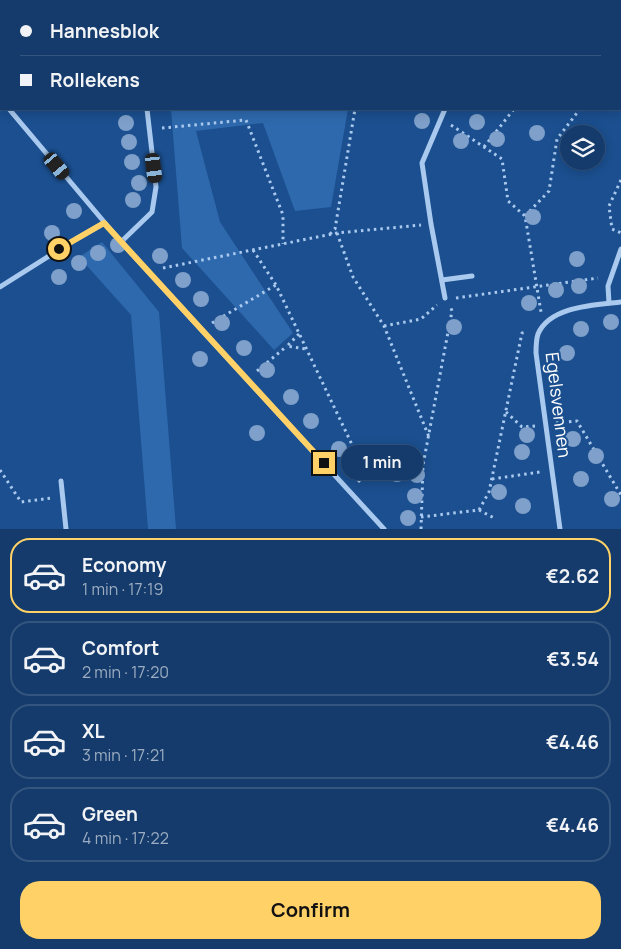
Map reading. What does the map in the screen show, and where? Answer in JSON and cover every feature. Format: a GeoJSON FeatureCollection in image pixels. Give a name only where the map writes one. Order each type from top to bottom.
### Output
{"type":"FeatureCollection","features":[{"type":"Feature","properties":{"kind":"street"},"geometry":{"type":"LineString","coordinates":[[10,110],[120,242],[384,529]]}},
{"type":"Feature","properties":{"kind":"street"},"geometry":{"type":"LineString","coordinates":[[120,242],[152,212],[156,187],[147,110]]}},
{"type":"Feature","properties":{"kind":"street"},"geometry":{"type":"LineString","coordinates":[[444,110],[422,164],[445,298]]}},
{"type":"Feature","properties":{"kind":"street"},"geometry":{"type":"LineString","coordinates":[[0,287],[76,238],[104,223]]}},
{"type":"Feature","properties":{"kind":"street"},"geometry":{"type":"LineString","coordinates":[[609,303],[608,286],[621,249]]}},
{"type":"Feature","properties":{"kind":"street"},"geometry":{"type":"LineString","coordinates":[[442,280],[472,276]]}},
{"type":"Feature","properties":{"kind":"street"},"geometry":{"type":"LineString","coordinates":[[544,325],[568,310],[621,302]]}},
{"type":"Feature","properties":{"kind":"street","name":"Egelsvennen"},"geometry":{"type":"LineString","coordinates":[[544,325],[537,336],[536,353],[560,529]]}},
{"type":"Feature","properties":{"kind":"street"},"geometry":{"type":"LineString","coordinates":[[60,481],[66,529]]}},
{"type":"Feature","properties":{"kind":"path"},"geometry":{"type":"LineString","coordinates":[[330,235],[335,229],[355,110]]}},
{"type":"Feature","properties":{"kind":"path"},"geometry":{"type":"LineString","coordinates":[[484,147],[513,110]]}},
{"type":"Feature","properties":{"kind":"path"},"geometry":{"type":"LineString","coordinates":[[525,216],[549,191],[557,139],[579,110]]}},
{"type":"Feature","properties":{"kind":"path"},"geometry":{"type":"LineString","coordinates":[[440,118],[502,159],[508,201],[525,216],[536,288],[544,325],[522,333],[492,478],[488,492],[479,510]]}},
{"type":"Feature","properties":{"kind":"path"},"geometry":{"type":"LineString","coordinates":[[149,129],[246,120],[284,215],[283,244]]}},
{"type":"Feature","properties":{"kind":"path"},"geometry":{"type":"LineString","coordinates":[[621,180],[609,206],[612,228],[621,233]]}},
{"type":"Feature","properties":{"kind":"path"},"geometry":{"type":"LineString","coordinates":[[148,272],[337,233],[431,224]]}},
{"type":"Feature","properties":{"kind":"path"},"geometry":{"type":"LineString","coordinates":[[337,233],[352,277],[384,326],[430,438]]}},
{"type":"Feature","properties":{"kind":"path"},"geometry":{"type":"LineString","coordinates":[[253,250],[276,285],[366,474]]}},
{"type":"Feature","properties":{"kind":"path"},"geometry":{"type":"LineString","coordinates":[[384,326],[421,319],[445,298],[466,298],[611,276]]}},
{"type":"Feature","properties":{"kind":"path"},"geometry":{"type":"LineString","coordinates":[[201,330],[276,285]]}},
{"type":"Feature","properties":{"kind":"path"},"geometry":{"type":"LineString","coordinates":[[421,529],[423,465],[430,438],[452,311],[445,298]]}},
{"type":"Feature","properties":{"kind":"path"},"geometry":{"type":"LineString","coordinates":[[246,379],[299,334]]}},
{"type":"Feature","properties":{"kind":"path"},"geometry":{"type":"LineString","coordinates":[[287,346],[306,348]]}},
{"type":"Feature","properties":{"kind":"path"},"geometry":{"type":"LineString","coordinates":[[506,412],[522,427],[577,421],[621,495]]}},
{"type":"Feature","properties":{"kind":"path"},"geometry":{"type":"LineString","coordinates":[[349,491],[366,474],[423,465]]}},
{"type":"Feature","properties":{"kind":"path"},"geometry":{"type":"LineString","coordinates":[[0,470],[20,502],[62,497]]}},
{"type":"Feature","properties":{"kind":"path"},"geometry":{"type":"LineString","coordinates":[[492,478],[552,470]]}},
{"type":"Feature","properties":{"kind":"path"},"geometry":{"type":"LineString","coordinates":[[421,517],[479,510],[494,518]]}},
{"type":"Feature","properties":{"kind":"shaded area"},"geometry":{"type":"Polygon","coordinates":[[[171,110],[348,110],[331,207],[295,211],[263,123],[196,131],[220,222],[293,333],[274,350],[182,248],[171,110]]]}},
{"type":"Feature","properties":{"kind":"shaded area"},"geometry":{"type":"Polygon","coordinates":[[[102,242],[159,312],[176,529],[148,529],[131,315],[79,257],[102,242]]]}},
{"type":"Feature","properties":{"kind":"route"},"geometry":{"type":"LineString","coordinates":[[59,249],[104,223],[324,463]]}}]}
